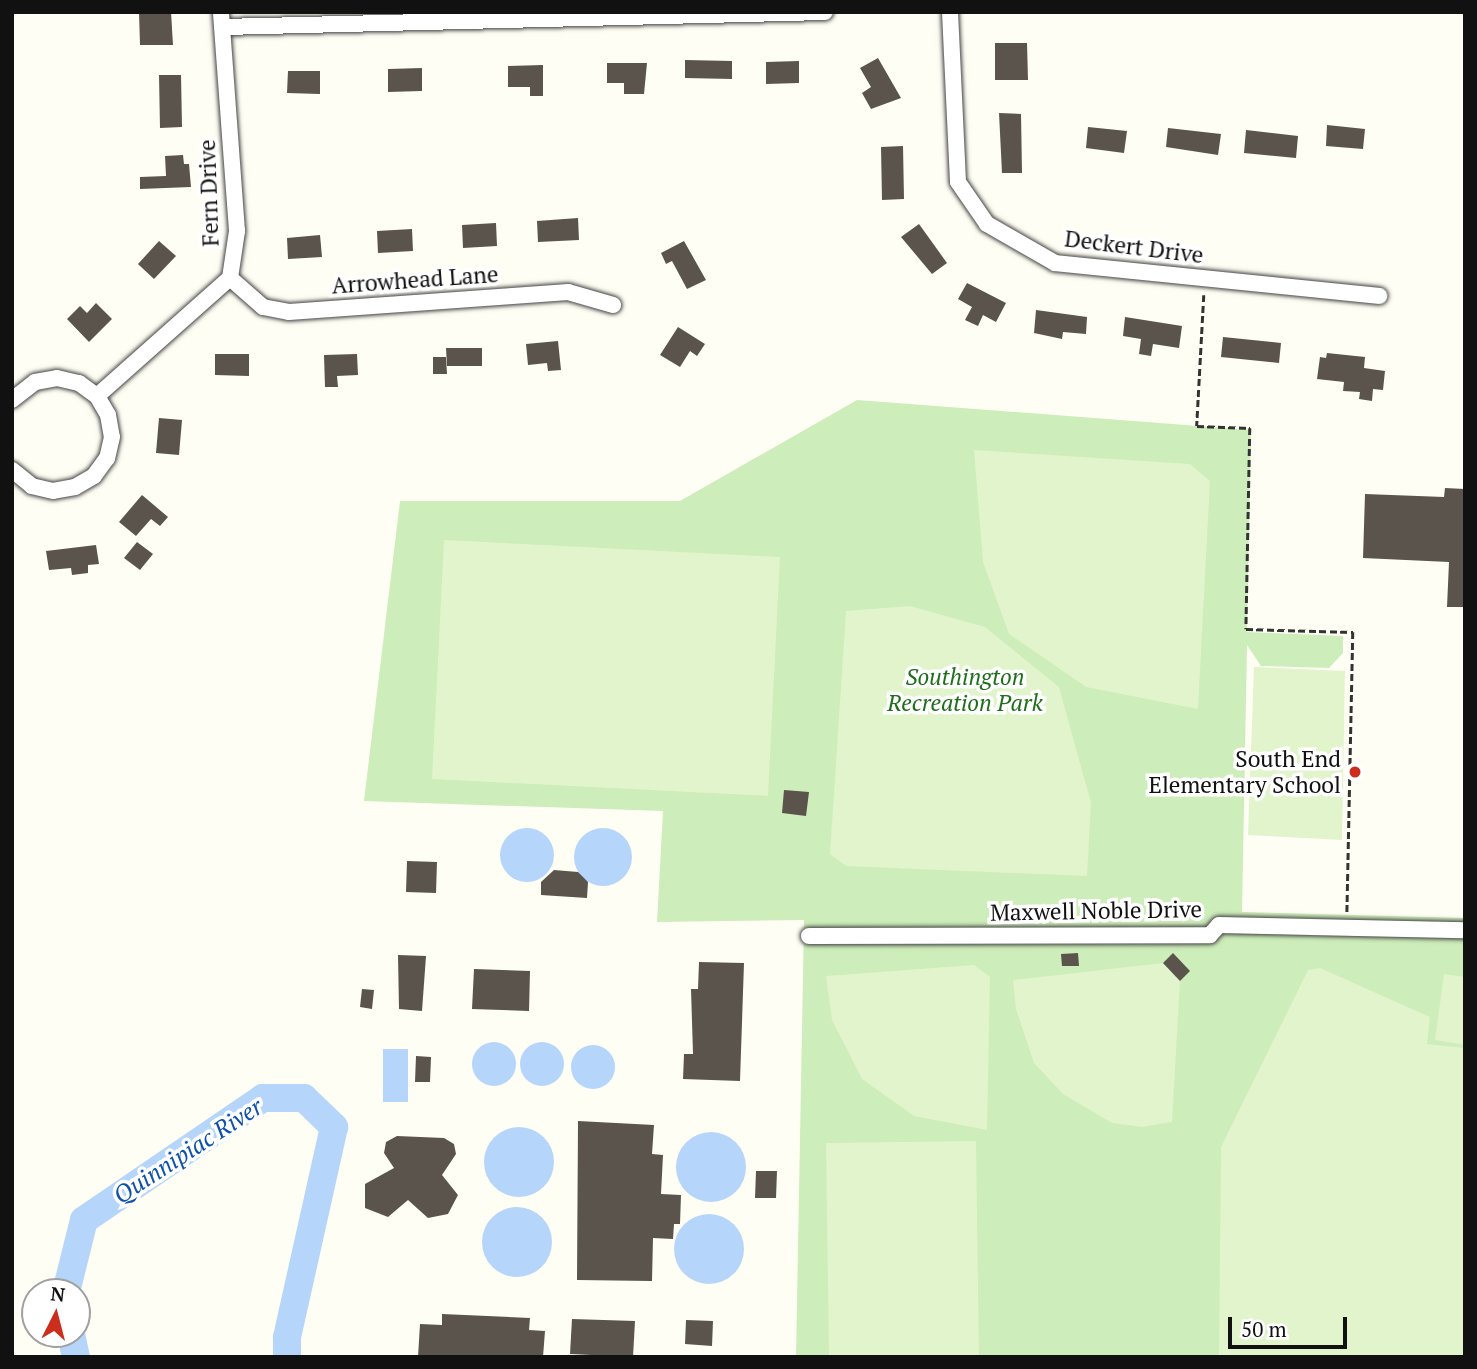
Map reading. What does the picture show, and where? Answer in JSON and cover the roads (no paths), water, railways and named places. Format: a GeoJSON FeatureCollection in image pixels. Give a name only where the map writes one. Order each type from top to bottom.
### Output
{"type":"FeatureCollection","features":[{"type":"Feature","properties":{"kind":"street"},"geometry":{"type":"LineString","coordinates":[[222,20],[825,12]]}},
{"type":"Feature","properties":{"kind":"street","name":"Deckert Drive"},"geometry":{"type":"LineString","coordinates":[[950,12],[958,182],[987,224],[1055,262],[1379,296]]}},
{"type":"Feature","properties":{"kind":"street","name":"Fern Drive"},"geometry":{"type":"LineString","coordinates":[[97,396],[230,278],[237,231],[222,20]]}},
{"type":"Feature","properties":{"kind":"street","name":"Arrowhead Lane"},"geometry":{"type":"LineString","coordinates":[[230,278],[263,307],[289,312],[568,292],[613,304]]}},
{"type":"Feature","properties":{"kind":"street"},"geometry":{"type":"LineString","coordinates":[[12,400],[36,382],[57,378],[79,383],[97,396],[108,415],[112,437],[107,458],[94,476],[75,487],[53,491],[32,486],[12,470]]}},
{"type":"Feature","properties":{"kind":"street","name":"Maxwell Noble Drive"},"geometry":{"type":"LineString","coordinates":[[809,936],[1210,935],[1219,925],[1465,930]]}},
{"type":"Feature","properties":{"kind":"water"},"geometry":{"type":"Polygon","coordinates":[[[532,828],[542,832],[550,840],[554,855],[550,870],[542,878],[522,882],[512,878],[504,870],[500,850],[504,840],[512,832],[532,828]]]}},
{"type":"Feature","properties":{"kind":"water"},"geometry":{"type":"Polygon","coordinates":[[[603,828],[619,833],[627,841],[632,857],[627,873],[619,881],[603,886],[587,881],[579,873],[574,857],[579,841],[587,833],[603,828]]]}},
{"type":"Feature","properties":{"kind":"water"},"geometry":{"type":"Polygon","coordinates":[[[494,1042],[503,1043],[510,1048],[515,1055],[515,1073],[510,1080],[503,1085],[494,1086],[485,1085],[478,1080],[473,1073],[472,1064],[473,1055],[478,1048],[485,1043],[494,1042]]]}},
{"type":"Feature","properties":{"kind":"water"},"geometry":{"type":"Polygon","coordinates":[[[542,1042],[551,1043],[558,1048],[563,1055],[563,1073],[558,1080],[551,1085],[542,1086],[533,1085],[526,1080],[521,1073],[520,1064],[521,1055],[526,1048],[533,1043],[542,1042]]]}},
{"type":"Feature","properties":{"kind":"water"},"geometry":{"type":"Polygon","coordinates":[[[593,1045],[602,1046],[609,1051],[614,1058],[614,1076],[609,1083],[602,1088],[593,1089],[584,1088],[577,1083],[572,1076],[571,1067],[572,1058],[577,1051],[584,1046],[593,1045]]]}},
{"type":"Feature","properties":{"kind":"water"},"geometry":{"type":"Polygon","coordinates":[[[383,1049],[408,1049],[408,1102],[383,1102],[383,1049]]]}},
{"type":"Feature","properties":{"kind":"water"},"geometry":{"type":"Polygon","coordinates":[[[526,1127],[539,1133],[548,1142],[552,1148],[552,1176],[544,1187],[533,1195],[512,1197],[494,1187],[486,1176],[484,1155],[494,1137],[505,1129],[526,1127]]]}},
{"type":"Feature","properties":{"kind":"water"},"geometry":{"type":"Polygon","coordinates":[[[718,1132],[731,1138],[740,1147],[744,1153],[744,1181],[736,1192],[725,1200],[704,1202],[686,1192],[678,1181],[676,1160],[686,1142],[697,1134],[718,1132]]]}},
{"type":"Feature","properties":{"kind":"water"},"geometry":{"type":"Polygon","coordinates":[[[524,1207],[537,1213],[546,1222],[550,1228],[550,1256],[542,1267],[531,1275],[510,1277],[492,1267],[484,1256],[482,1235],[492,1217],[503,1209],[524,1207]]]}},
{"type":"Feature","properties":{"kind":"water"},"geometry":{"type":"Polygon","coordinates":[[[716,1214],[729,1220],[738,1229],[742,1235],[742,1263],[734,1274],[723,1282],[702,1284],[684,1274],[676,1263],[674,1242],[684,1224],[695,1216],[716,1214]]]}},
{"type":"Feature","properties":{"kind":"waterway","name":"Quinnipiac River"},"geometry":{"type":"LineString","coordinates":[[70,1278],[84,1220],[263,1098],[304,1098],[334,1127],[287,1338],[287,1357]]}},
{"type":"Feature","properties":{"kind":"waterway","name":"Quinnipiac River"},"geometry":{"type":"LineString","coordinates":[[74,1348],[76,1357]]}},
{"type":"Feature","properties":{"kind":"place","name":"South End Elementary School"},"geometry":{"type":"Point","coordinates":[1355,772]}},
{"type":"Feature","properties":{"kind":"park label","name":"Southington Recreation Park"},"geometry":{"type":"Point","coordinates":[965,690]}}]}
